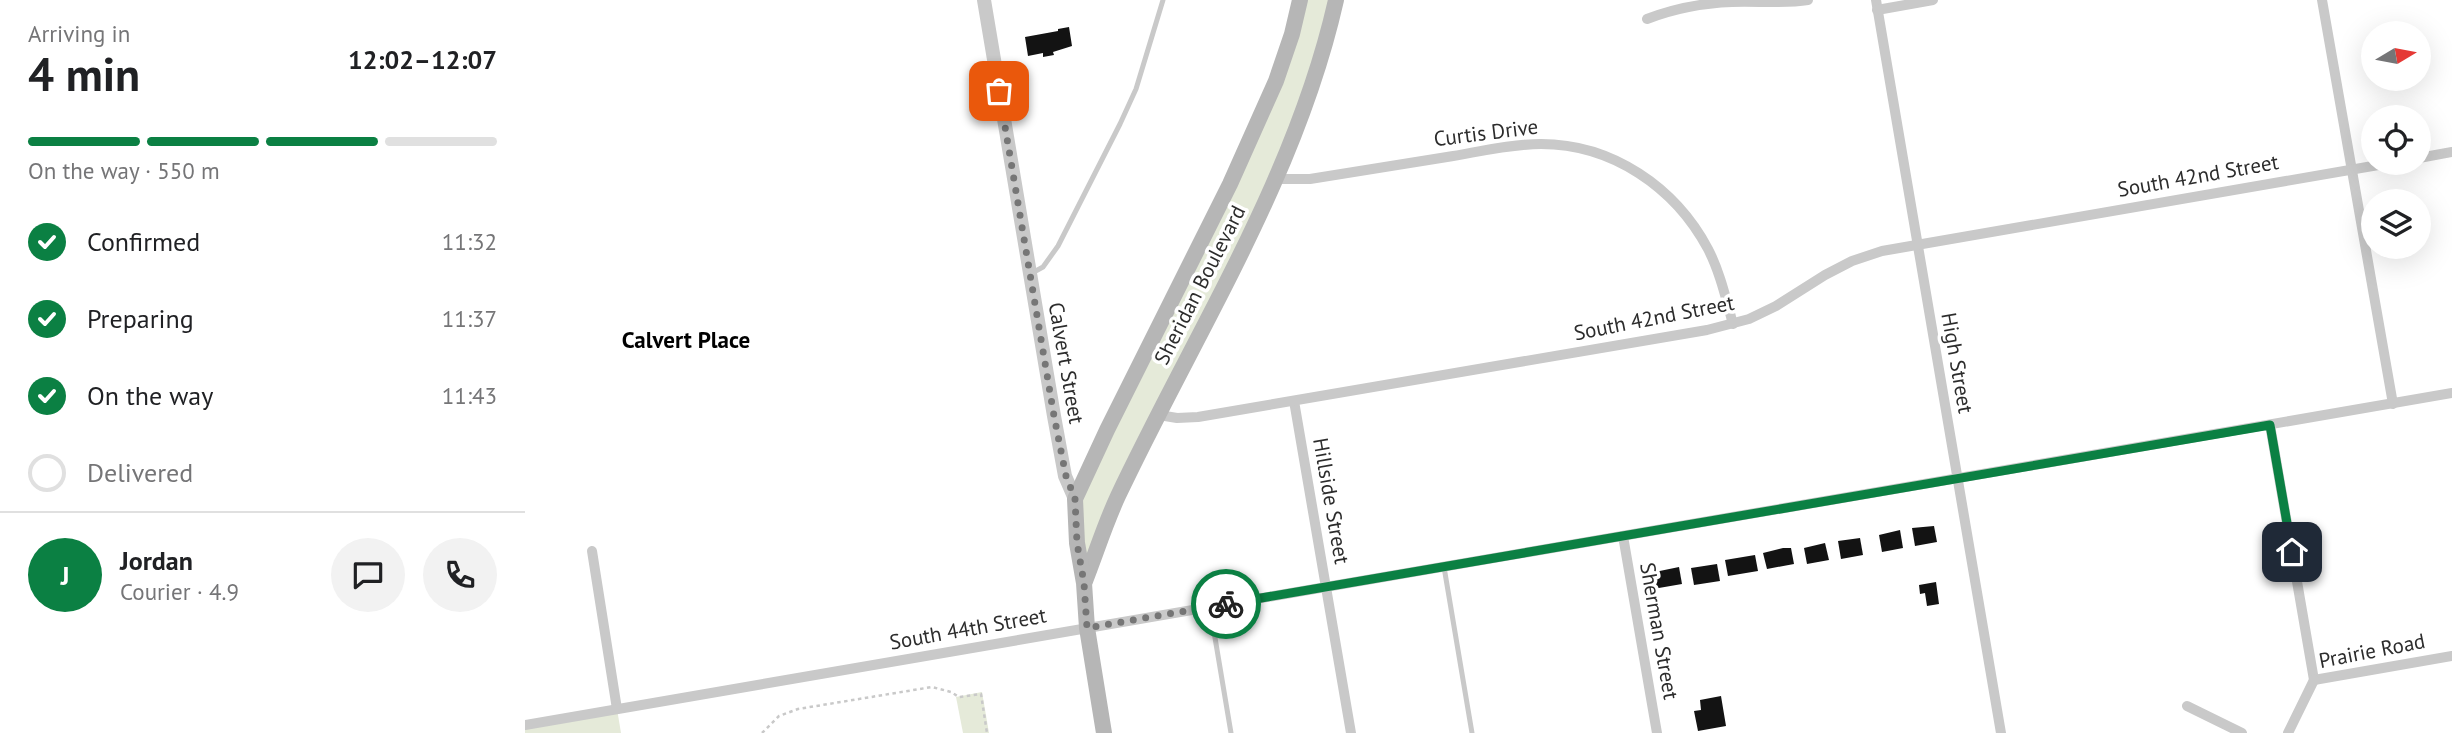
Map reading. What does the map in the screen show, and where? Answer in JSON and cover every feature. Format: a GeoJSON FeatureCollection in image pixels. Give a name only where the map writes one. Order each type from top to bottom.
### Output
{"type":"FeatureCollection","features":[{"type":"Feature","properties":{"kind":"main road","name":"Sheridan Boulevard"},"geometry":{"type":"LineString","coordinates":[[1075,499],[1253,134],[1276,81],[1300,0]]}},
{"type":"Feature","properties":{"kind":"main road","name":"Sheridan Boulevard"},"geometry":{"type":"LineString","coordinates":[[1084,583],[1118,497],[1277,179],[1326,46],[1336,0]]}},
{"type":"Feature","properties":{"kind":"main road","name":"Calvert Street"},"geometry":{"type":"LineString","coordinates":[[1075,499],[1087,628],[1104,733]]}},
{"type":"Feature","properties":{"kind":"street","name":"Calvert Street"},"geometry":{"type":"LineString","coordinates":[[984,0],[1062,461],[1075,499]]}},
{"type":"Feature","properties":{"kind":"street"},"geometry":{"type":"LineString","coordinates":[[1647,19],[1660,14],[1730,2],[1780,4],[1808,0]]}},
{"type":"Feature","properties":{"kind":"street"},"geometry":{"type":"LineString","coordinates":[[1876,5],[1933,0]]}},
{"type":"Feature","properties":{"kind":"street"},"geometry":{"type":"LineString","coordinates":[[2322,0],[2393,404]]}},
{"type":"Feature","properties":{"kind":"street","name":"High Street"},"geometry":{"type":"LineString","coordinates":[[1876,5],[2001,733]]}},
{"type":"Feature","properties":{"kind":"street","name":"Curtis Drive"},"geometry":{"type":"LineString","coordinates":[[1277,179],[1310,179],[1520,145],[1571,146],[1599,153],[1646,177],[1680,208],[1709,251],[1733,324]]}},
{"type":"Feature","properties":{"kind":"street"},"geometry":{"type":"LineString","coordinates":[[2431,156],[2452,152]]}},
{"type":"Feature","properties":{"kind":"street","name":"South 42nd Street"},"geometry":{"type":"LineString","coordinates":[[1159,415],[1198,417],[1733,324],[1776,306],[1852,261],[1882,251],[2361,168]]}},
{"type":"Feature","properties":{"kind":"street","name":"South 44th Street"},"geometry":{"type":"LineString","coordinates":[[525,724],[2452,393]]}},
{"type":"Feature","properties":{"kind":"street","name":"Hillside Street"},"geometry":{"type":"LineString","coordinates":[[1294,401],[1351,733]]}},
{"type":"Feature","properties":{"kind":"street"},"geometry":{"type":"LineString","coordinates":[[2270,425],[2314,680]]}},
{"type":"Feature","properties":{"kind":"street","name":"Sherman Street"},"geometry":{"type":"LineString","coordinates":[[1623,536],[1657,733]]}},
{"type":"Feature","properties":{"kind":"street"},"geometry":{"type":"LineString","coordinates":[[592,551],[617,709]]}},
{"type":"Feature","properties":{"kind":"street","name":"Prairie Road"},"geometry":{"type":"LineString","coordinates":[[2288,733],[2314,680],[2452,656]]}},
{"type":"Feature","properties":{"kind":"street"},"geometry":{"type":"LineString","coordinates":[[2187,706],[2242,733]]}},
{"type":"Feature","properties":{"kind":"lane"},"geometry":{"type":"LineString","coordinates":[[1029,275],[1044,267],[1058,246],[1120,124],[1140,77],[1163,0]]}},
{"type":"Feature","properties":{"kind":"lane"},"geometry":{"type":"LineString","coordinates":[[1444,566],[1472,733]]}},
{"type":"Feature","properties":{"kind":"lane"},"geometry":{"type":"LineString","coordinates":[[1209,607],[1231,733]]}},
{"type":"Feature","properties":{"kind":"path"},"geometry":{"type":"LineString","coordinates":[[762,733],[779,716],[798,709],[932,688],[951,692],[959,697],[981,694],[987,733]]}},
{"type":"Feature","properties":{"kind":"green space"},"geometry":{"type":"Polygon","coordinates":[[[1300,0],[1336,0],[1306,104],[1084,583],[1075,518],[1107,430],[1230,184],[1300,0]]]}},
{"type":"Feature","properties":{"kind":"green space"},"geometry":{"type":"Polygon","coordinates":[[[982,692],[989,733],[963,733],[956,697],[982,692]]]}},
{"type":"Feature","properties":{"kind":"green space"},"geometry":{"type":"Polygon","coordinates":[[[617,709],[621,733],[525,733],[525,725],[617,709]]]}},
{"type":"Feature","properties":{"kind":"building"},"geometry":{"type":"Polygon","coordinates":[[[1069,27],[1072,46],[1053,52],[1054,55],[1043,57],[1043,53],[1028,56],[1025,37],[1069,27]]]}},
{"type":"Feature","properties":{"kind":"building"},"geometry":{"type":"Polygon","coordinates":[[[1934,526],[1937,542],[1915,546],[1912,528],[1934,526]]]}},
{"type":"Feature","properties":{"kind":"building"},"geometry":{"type":"Polygon","coordinates":[[[1900,530],[1903,548],[1882,552],[1879,535],[1900,530]]]}},
{"type":"Feature","properties":{"kind":"building"},"geometry":{"type":"Polygon","coordinates":[[[1860,538],[1863,555],[1841,559],[1838,541],[1860,538]]]}},
{"type":"Feature","properties":{"kind":"building"},"geometry":{"type":"Polygon","coordinates":[[[1825,543],[1829,560],[1807,564],[1804,548],[1825,543]]]}},
{"type":"Feature","properties":{"kind":"building"},"geometry":{"type":"Polygon","coordinates":[[[1791,548],[1794,564],[1767,569],[1763,553],[1791,548]]]}},
{"type":"Feature","properties":{"kind":"building"},"geometry":{"type":"Polygon","coordinates":[[[1755,555],[1758,571],[1728,576],[1725,560],[1755,555]]]}},
{"type":"Feature","properties":{"kind":"building"},"geometry":{"type":"Polygon","coordinates":[[[1717,564],[1720,581],[1694,585],[1691,568],[1717,564]]]}},
{"type":"Feature","properties":{"kind":"building"},"geometry":{"type":"Polygon","coordinates":[[[1679,567],[1682,584],[1653,589],[1650,573],[1679,567]]]}},
{"type":"Feature","properties":{"kind":"building"},"geometry":{"type":"Polygon","coordinates":[[[1936,582],[1939,604],[1927,606],[1925,593],[1920,594],[1919,585],[1936,582]]]}},
{"type":"Feature","properties":{"kind":"building"},"geometry":{"type":"Polygon","coordinates":[[[1721,696],[1726,726],[1698,731],[1694,711],[1701,710],[1700,700],[1721,696]]]}},
{"type":"Feature","properties":{"kind":"way so far"},"geometry":{"type":"LineString","coordinates":[[999,91],[1054,416],[1066,476],[1075,499],[1087,628],[1226,604]]}},
{"type":"Feature","properties":{"kind":"district","name":"Calvert Place"},"geometry":{"type":"Point","coordinates":[686,340]}},
{"type":"Feature","properties":{"kind":"route"},"geometry":{"type":"LineString","coordinates":[[1226,604],[2270,425],[2292,552]]}}]}
